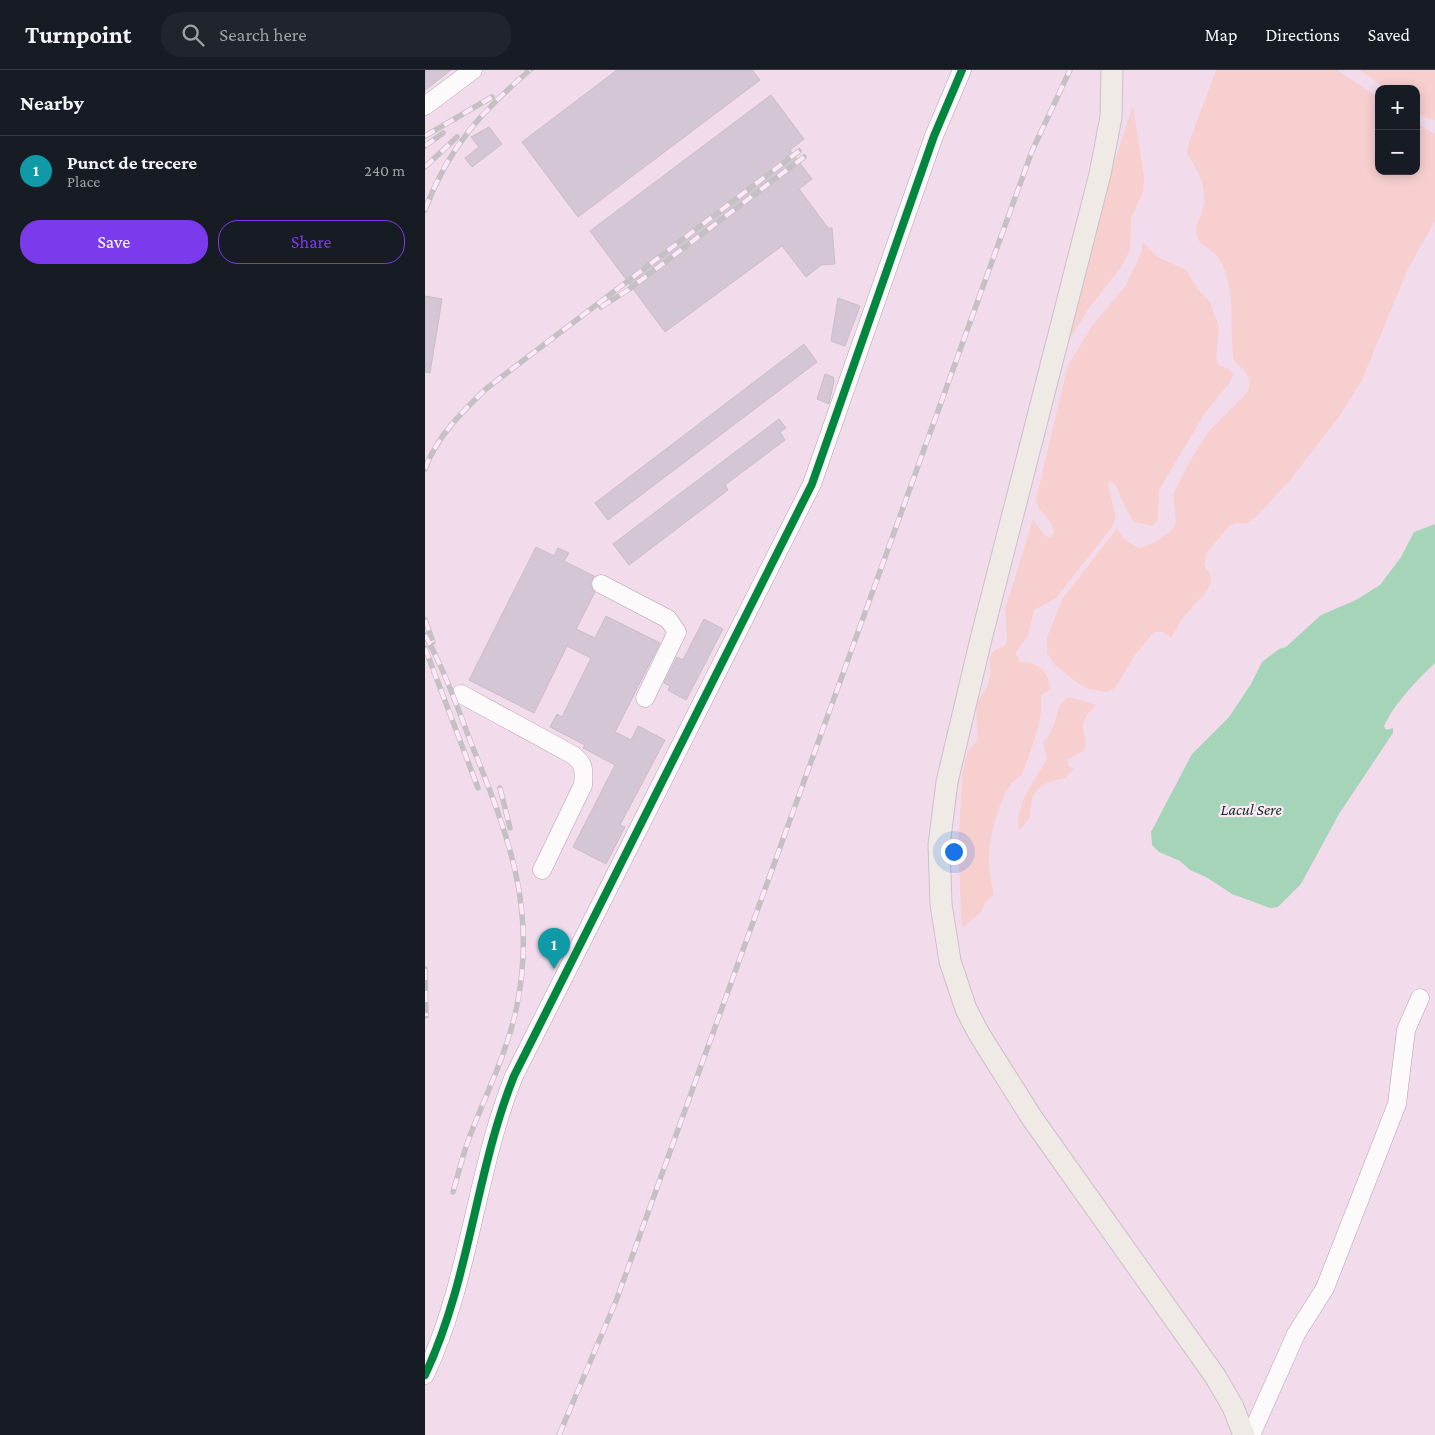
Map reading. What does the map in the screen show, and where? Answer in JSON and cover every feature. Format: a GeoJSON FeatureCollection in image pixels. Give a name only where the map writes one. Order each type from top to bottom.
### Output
{"type":"FeatureCollection","features":[{"type":"Feature","properties":{"kind":"main road"},"geometry":{"type":"LineString","coordinates":[[1112,70],[1111,116],[1099,174],[981,639],[947,782],[939,845],[941,904],[950,961],[967,1009],[979,1034],[1033,1118],[1215,1376],[1233,1407],[1244,1435]]}},
{"type":"Feature","properties":{"kind":"street"},"geometry":{"type":"LineString","coordinates":[[425,106],[473,70]]}},
{"type":"Feature","properties":{"kind":"street"},"geometry":{"type":"LineString","coordinates":[[425,1375],[448,1317],[462,1270],[495,1130],[514,1076],[812,484],[931,145],[962,70]]}},
{"type":"Feature","properties":{"kind":"street"},"geometry":{"type":"LineString","coordinates":[[601,584],[668,619],[675,626],[677,632],[645,698]]}},
{"type":"Feature","properties":{"kind":"street"},"geometry":{"type":"LineString","coordinates":[[461,694],[573,755],[580,760],[585,769],[583,784],[542,870]]}},
{"type":"Feature","properties":{"kind":"street"},"geometry":{"type":"LineString","coordinates":[[1251,1435],[1296,1334],[1325,1288],[1397,1104],[1406,1030],[1420,998]]}},
{"type":"Feature","properties":{"kind":"shaded area"},"geometry":{"type":"Polygon","coordinates":[[[1216,70],[1337,70],[1375,95],[1375,175],[1420,175],[1420,125],[1435,134],[1435,221],[1408,269],[1362,380],[1341,414],[1291,479],[1256,517],[1246,524],[1237,523],[1229,526],[1207,553],[1204,566],[1210,574],[1211,583],[1205,593],[1182,619],[1171,638],[1163,632],[1154,632],[1135,655],[1115,688],[1107,692],[1088,689],[1054,664],[1047,653],[1047,637],[1063,598],[1117,528],[1126,540],[1140,548],[1155,542],[1171,531],[1176,522],[1173,494],[1191,459],[1210,430],[1248,392],[1250,381],[1245,371],[1234,361],[1231,298],[1225,272],[1217,256],[1202,245],[1196,232],[1196,226],[1204,203],[1204,195],[1201,181],[1187,154],[1189,142],[1216,70]]]}},
{"type":"Feature","properties":{"kind":"shaded area"},"geometry":{"type":"Polygon","coordinates":[[[1360,70],[1435,70],[1435,120],[1426,118],[1420,114],[1420,85],[1381,85],[1360,70]]]}},
{"type":"Feature","properties":{"kind":"shaded area"},"geometry":{"type":"Polygon","coordinates":[[[1133,105],[1144,177],[1143,192],[1131,218],[1130,250],[1121,267],[1089,308],[1066,345],[1115,160],[1133,105]]]}},
{"type":"Feature","properties":{"kind":"shaded area"},"geometry":{"type":"Polygon","coordinates":[[[1143,242],[1156,256],[1186,270],[1198,289],[1210,302],[1219,327],[1216,359],[1219,365],[1229,369],[1233,374],[1231,381],[1205,413],[1159,490],[1158,520],[1152,526],[1134,522],[1115,484],[1109,481],[1108,486],[1116,517],[1113,526],[1056,598],[1034,610],[1028,636],[1015,653],[1020,662],[1026,662],[1042,669],[1048,678],[1050,690],[1041,695],[1042,704],[1039,725],[1021,776],[1008,789],[998,810],[990,843],[989,857],[994,895],[985,902],[982,910],[962,929],[958,847],[963,770],[967,752],[977,741],[977,706],[989,681],[991,655],[993,651],[1004,647],[1007,642],[1005,610],[1033,519],[1045,536],[1051,537],[1054,533],[1051,524],[1039,508],[1036,499],[1068,365],[1092,326],[1126,285],[1141,253],[1143,242]]]}},
{"type":"Feature","properties":{"kind":"shaded area"},"geometry":{"type":"Polygon","coordinates":[[[1069,697],[1096,705],[1089,713],[1083,725],[1084,751],[1067,760],[1069,766],[1074,769],[1065,778],[1047,783],[1039,788],[1032,797],[1030,817],[1019,831],[1019,812],[1022,803],[1047,759],[1043,743],[1054,725],[1059,707],[1069,697]]]}},
{"type":"Feature","properties":{"kind":"water","name":"Lacul Sere"},"geometry":{"type":"Polygon","coordinates":[[[1435,524],[1435,663],[1407,692],[1389,717],[1384,726],[1386,730],[1393,728],[1393,733],[1339,814],[1301,884],[1278,907],[1270,908],[1232,894],[1206,877],[1190,870],[1180,861],[1159,852],[1152,845],[1151,832],[1192,754],[1229,717],[1251,684],[1262,662],[1279,649],[1286,647],[1321,615],[1356,600],[1380,585],[1401,557],[1414,532],[1435,524]]]}},
{"type":"Feature","properties":{"kind":"building"},"geometry":{"type":"Polygon","coordinates":[[[425,70],[451,70],[425,90],[425,70]]]}},
{"type":"Feature","properties":{"kind":"building"},"geometry":{"type":"Polygon","coordinates":[[[617,70],[752,70],[760,80],[578,217],[522,142],[617,70]]]}},
{"type":"Feature","properties":{"kind":"building"},"geometry":{"type":"Polygon","coordinates":[[[771,95],[804,139],[790,150],[812,179],[799,189],[828,228],[832,228],[835,264],[821,265],[806,277],[782,246],[665,332],[590,231],[771,95]]]}},
{"type":"Feature","properties":{"kind":"building"},"geometry":{"type":"Polygon","coordinates":[[[489,127],[502,144],[472,167],[465,158],[479,147],[471,137],[489,127]]]}},
{"type":"Feature","properties":{"kind":"building"},"geometry":{"type":"Polygon","coordinates":[[[425,296],[442,299],[430,373],[425,372],[425,296]]]}},
{"type":"Feature","properties":{"kind":"building"},"geometry":{"type":"Polygon","coordinates":[[[838,298],[860,306],[845,346],[831,341],[838,298]]]}},
{"type":"Feature","properties":{"kind":"building"},"geometry":{"type":"Polygon","coordinates":[[[804,344],[817,362],[608,520],[595,503],[804,344]]]}},
{"type":"Feature","properties":{"kind":"building"},"geometry":{"type":"Polygon","coordinates":[[[825,374],[833,377],[834,381],[829,404],[817,399],[825,374]]]}},
{"type":"Feature","properties":{"kind":"building"},"geometry":{"type":"Polygon","coordinates":[[[779,419],[786,428],[780,432],[785,440],[725,485],[728,490],[629,565],[613,544],[779,419]]]}},
{"type":"Feature","properties":{"kind":"building"},"geometry":{"type":"Polygon","coordinates":[[[536,547],[554,556],[558,548],[569,553],[564,561],[594,576],[590,584],[595,592],[576,629],[595,638],[606,616],[660,643],[615,732],[631,740],[638,726],[665,740],[620,825],[625,827],[606,864],[573,847],[615,765],[583,748],[585,745],[550,727],[557,714],[562,717],[591,658],[567,646],[534,713],[469,680],[536,547]]]}},
{"type":"Feature","properties":{"kind":"building"},"geometry":{"type":"Polygon","coordinates":[[[704,619],[723,629],[686,700],[668,690],[670,686],[664,683],[677,657],[683,660],[704,619]]]}},
{"type":"Feature","properties":{"kind":"railway"},"geometry":{"type":"LineString","coordinates":[[425,210],[444,168],[468,132],[481,116],[530,70]]}},
{"type":"Feature","properties":{"kind":"railway"},"geometry":{"type":"LineString","coordinates":[[559,1435],[616,1301],[1032,151],[1070,70]]}},
{"type":"Feature","properties":{"kind":"railway"},"geometry":{"type":"LineString","coordinates":[[425,136],[492,97]]}},
{"type":"Feature","properties":{"kind":"railway"},"geometry":{"type":"LineString","coordinates":[[425,146],[443,133]]}},
{"type":"Feature","properties":{"kind":"railway"},"geometry":{"type":"LineString","coordinates":[[425,167],[457,137]]}},
{"type":"Feature","properties":{"kind":"railway"},"geometry":{"type":"LineString","coordinates":[[425,469],[443,435],[487,388],[799,151]]}},
{"type":"Feature","properties":{"kind":"railway"},"geometry":{"type":"LineString","coordinates":[[601,307],[628,290],[804,157]]}},
{"type":"Feature","properties":{"kind":"railway"},"geometry":{"type":"LineString","coordinates":[[425,620],[433,642]]}},
{"type":"Feature","properties":{"kind":"railway"},"geometry":{"type":"LineString","coordinates":[[425,635],[450,688],[497,809],[516,873],[523,939],[522,974],[512,1027],[501,1060],[468,1141],[453,1192]]}},
{"type":"Feature","properties":{"kind":"railway"},"geometry":{"type":"LineString","coordinates":[[425,648],[478,788]]}},
{"type":"Feature","properties":{"kind":"railway"},"geometry":{"type":"LineString","coordinates":[[500,788],[510,828]]}},
{"type":"Feature","properties":{"kind":"railway"},"geometry":{"type":"LineString","coordinates":[[425,969],[426,1016]]}},
{"type":"Feature","properties":{"kind":"cycle path"},"geometry":{"type":"LineString","coordinates":[[425,1375],[440,1339],[452,1302],[490,1150],[514,1076],[812,484],[934,136],[962,70]]}},
{"type":"Feature","properties":{"kind":"place","name":"Punct de trecere"},"geometry":{"type":"Point","coordinates":[554,969]}}]}
